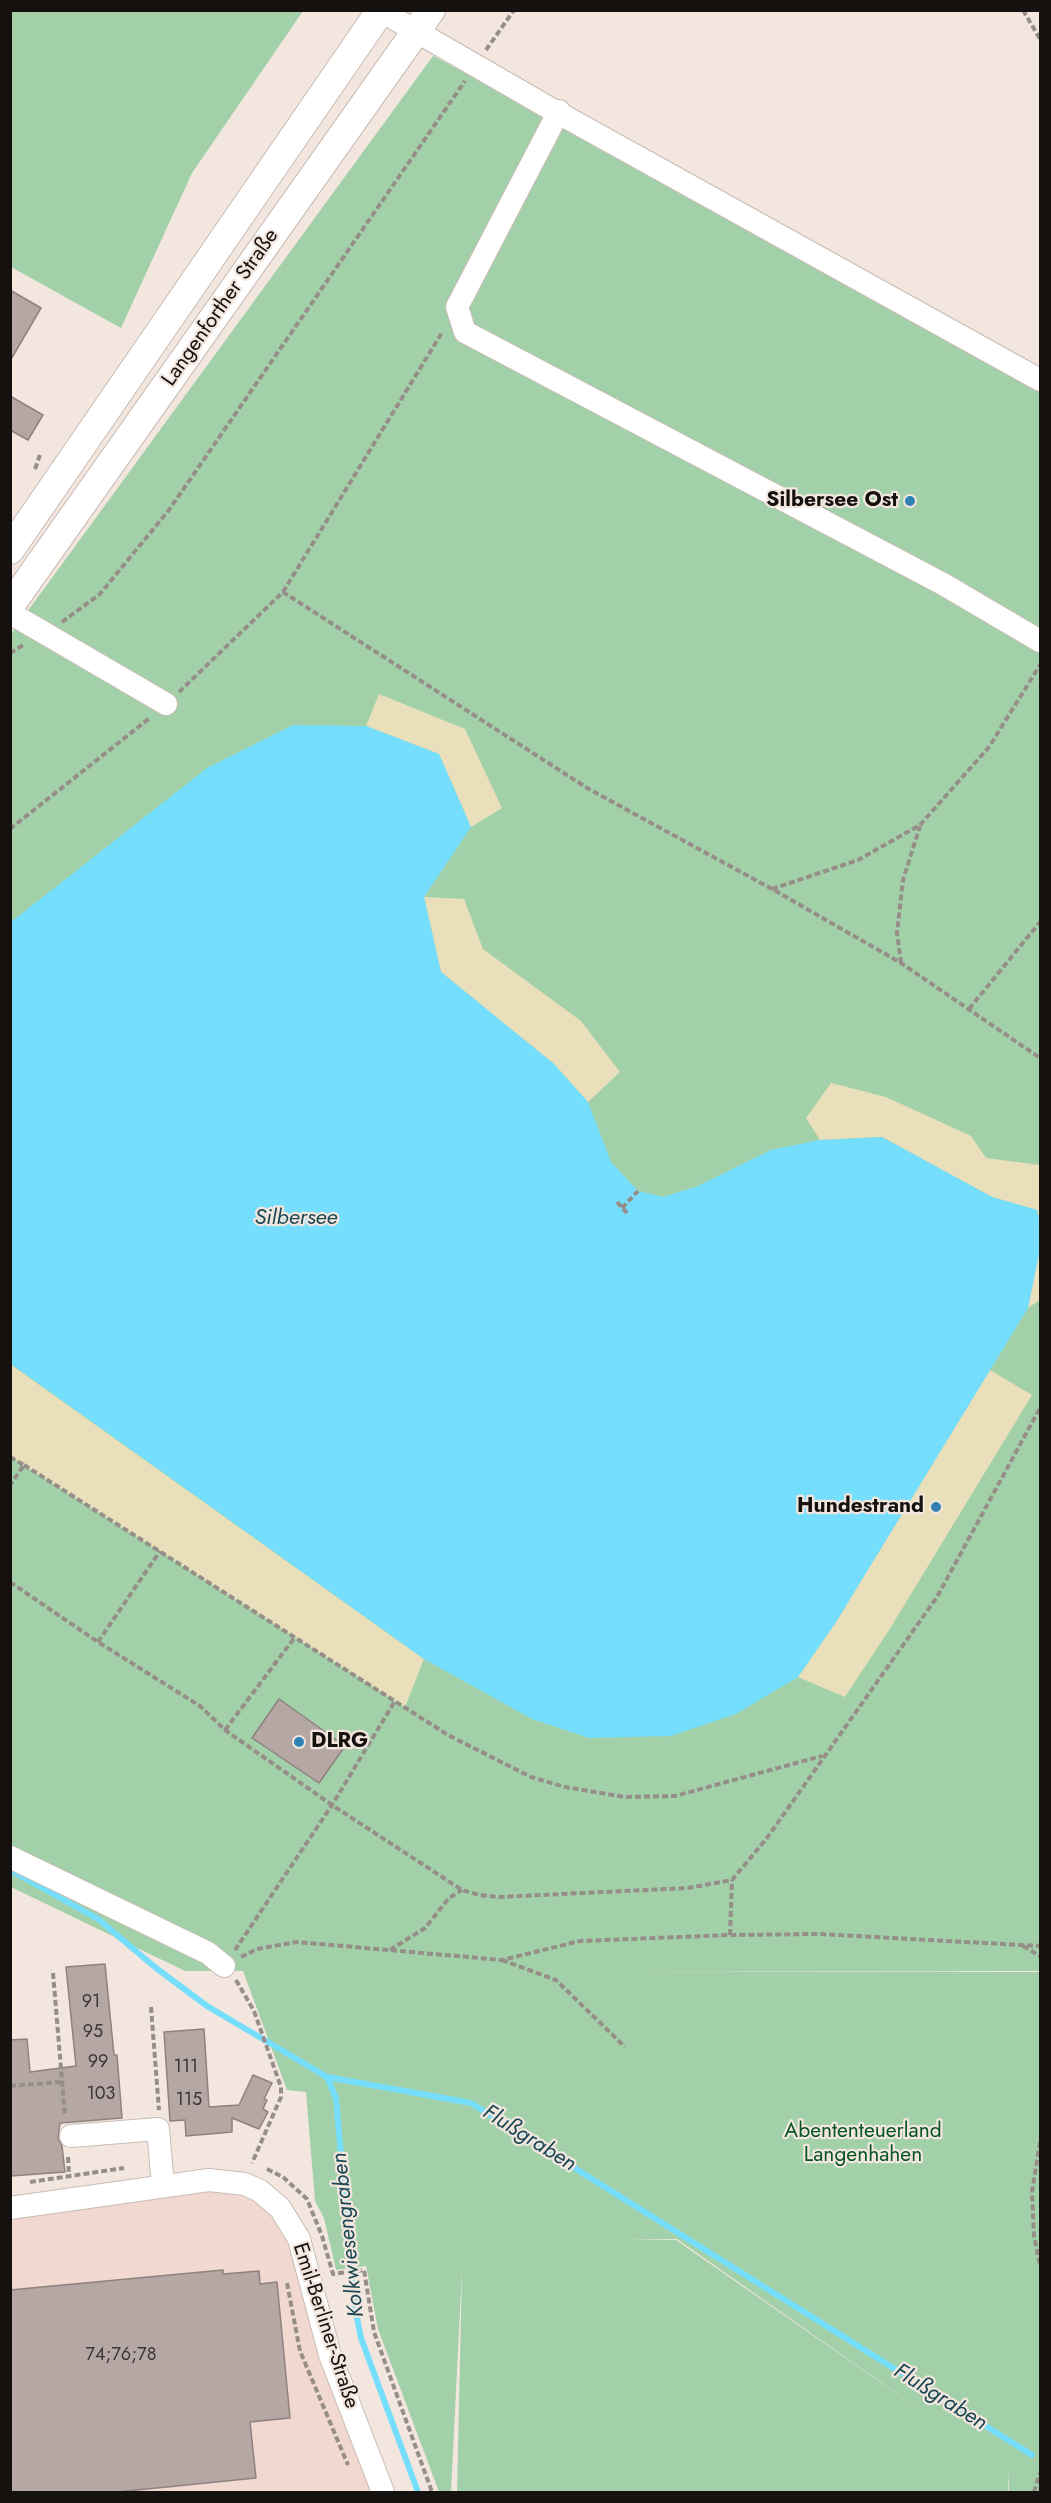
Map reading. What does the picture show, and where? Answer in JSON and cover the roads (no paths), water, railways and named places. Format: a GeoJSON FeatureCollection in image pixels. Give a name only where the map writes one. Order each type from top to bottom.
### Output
{"type":"FeatureCollection","features":[{"type":"Feature","properties":{"kind":"main road","name":"Langenforther Straße"},"geometry":{"type":"LineString","coordinates":[[10,550],[381,11]]}},
{"type":"Feature","properties":{"kind":"main road","name":"Langenforther Straße"},"geometry":{"type":"LineString","coordinates":[[10,606],[424,21]]}},
{"type":"Feature","properties":{"kind":"street"},"geometry":{"type":"LineString","coordinates":[[381,11],[424,21],[475,66],[1041,380]]}},
{"type":"Feature","properties":{"kind":"street"},"geometry":{"type":"LineString","coordinates":[[559,111],[457,307],[465,332],[943,584],[1041,641]]}},
{"type":"Feature","properties":{"kind":"street"},"geometry":{"type":"LineString","coordinates":[[10,613],[166,704]]}},
{"type":"Feature","properties":{"kind":"street"},"geometry":{"type":"LineString","coordinates":[[10,1857],[208,1953],[224,1966]]}},
{"type":"Feature","properties":{"kind":"street"},"geometry":{"type":"LineString","coordinates":[[68,2136],[158,2129],[163,2186]]}},
{"type":"Feature","properties":{"kind":"street","name":"Emil-Berliner-Straße"},"geometry":{"type":"LineString","coordinates":[[10,2208],[163,2186],[228,2180],[245,2184],[270,2199],[285,2215],[299,2239],[330,2355],[383,2493]]}},
{"type":"Feature","properties":{"kind":"water","name":"Silbersee"},"geometry":{"type":"Polygon","coordinates":[[[293,725],[366,726],[439,754],[471,827],[424,897],[441,972],[554,1064],[588,1102],[611,1162],[638,1191],[663,1197],[698,1186],[771,1150],[820,1140],[882,1137],[992,1197],[1037,1210],[1040,1223],[1040,1249],[1028,1308],[836,1622],[798,1677],[736,1714],[671,1736],[589,1738],[532,1719],[424,1659],[11,1364],[11,922],[207,768],[293,725]]]}},
{"type":"Feature","properties":{"kind":"waterway","name":"Flußgraben"},"geometry":{"type":"LineString","coordinates":[[10,1870],[98,1919],[156,1968],[207,2006],[327,2077],[471,2103],[1032,2455]]}},
{"type":"Feature","properties":{"kind":"waterway","name":"Kolkwiesengraben"},"geometry":{"type":"LineString","coordinates":[[327,2077],[336,2098],[354,2303],[361,2338],[418,2492]]}},
{"type":"Feature","properties":{"kind":"place","name":"Silbersee Ost"},"geometry":{"type":"Point","coordinates":[910,501]}},
{"type":"Feature","properties":{"kind":"place","name":"Hundestrand"},"geometry":{"type":"Point","coordinates":[936,1507]}},
{"type":"Feature","properties":{"kind":"place","name":"DLRG"},"geometry":{"type":"Point","coordinates":[299,1742]}},
{"type":"Feature","properties":{"kind":"park label","name":"Abententeuerland Langenhahen"},"geometry":{"type":"Point","coordinates":[863,2144]}}]}
